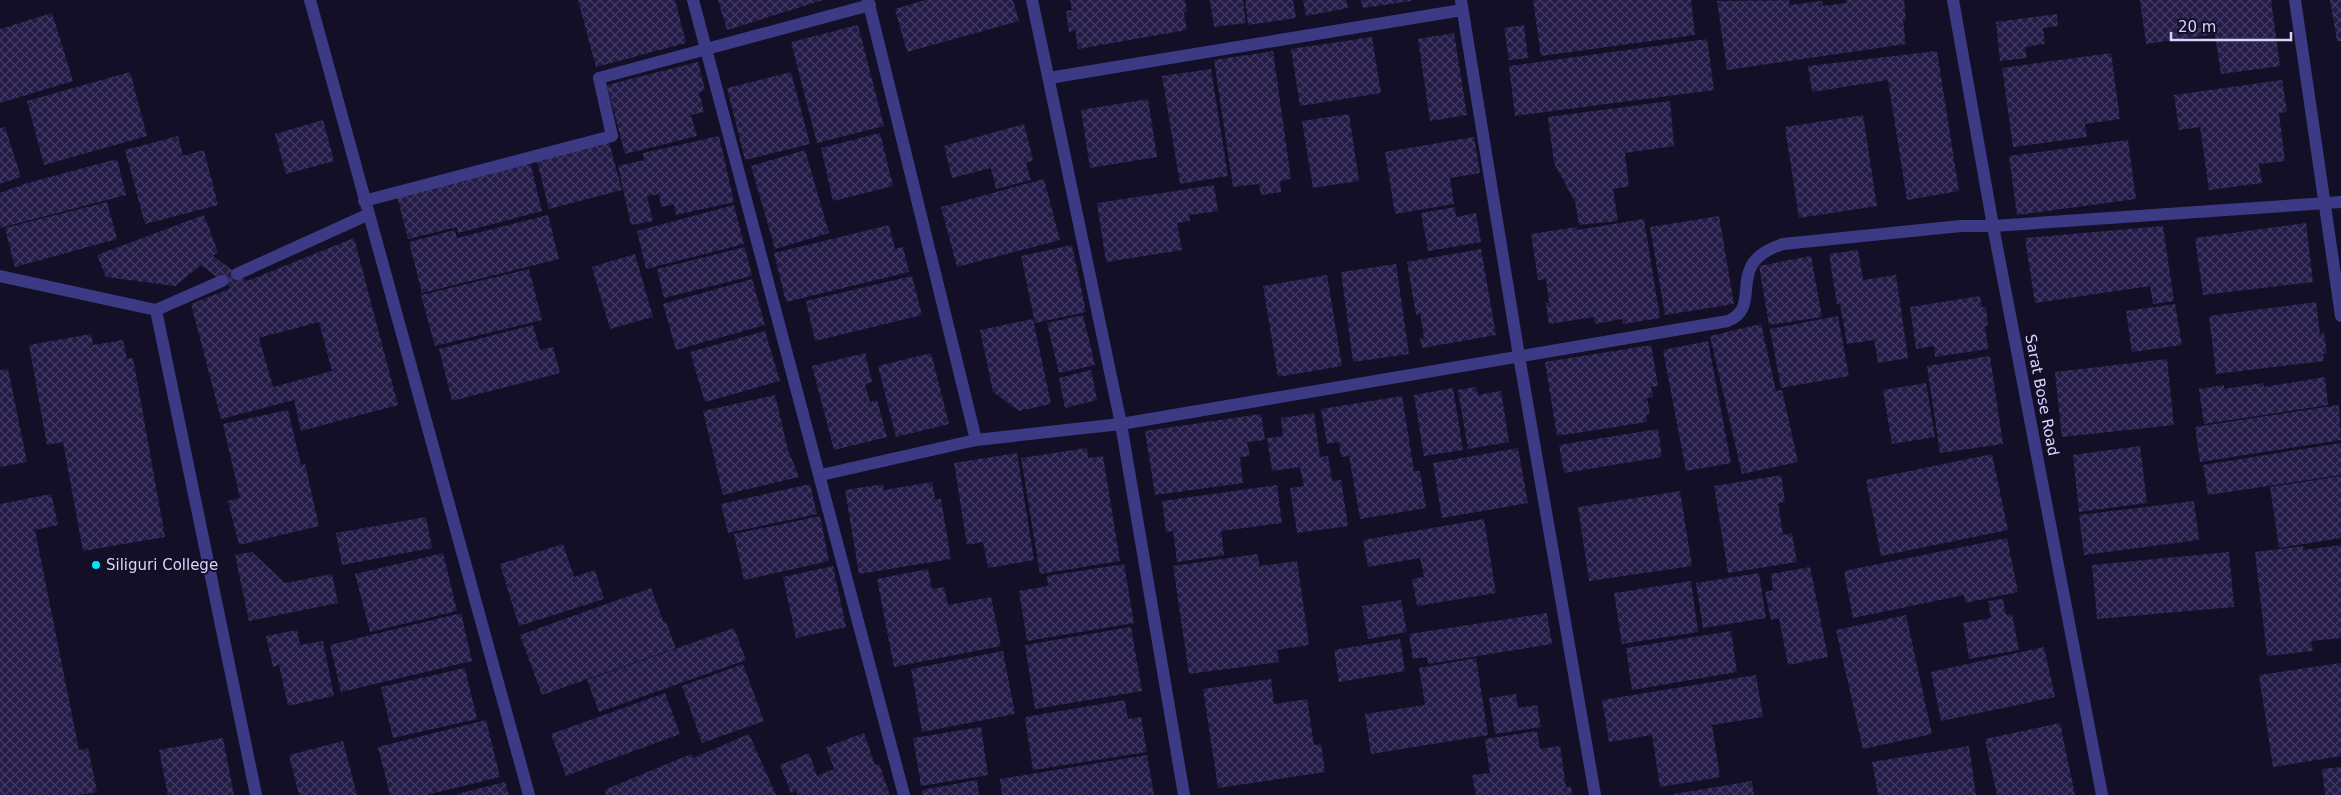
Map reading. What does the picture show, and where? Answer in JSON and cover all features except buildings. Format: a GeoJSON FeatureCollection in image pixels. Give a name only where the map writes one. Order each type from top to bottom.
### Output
{"type":"FeatureCollection","features":[{"type":"Feature","properties":{"kind":"street"},"geometry":{"type":"LineString","coordinates":[[310,0],[529,795]]}},
{"type":"Feature","properties":{"kind":"street"},"geometry":{"type":"LineString","coordinates":[[693,0],[821,475],[904,795]]}},
{"type":"Feature","properties":{"kind":"street"},"geometry":{"type":"LineString","coordinates":[[1032,0],[1121,424],[1184,795]]}},
{"type":"Feature","properties":{"kind":"street","name":"Sarat Bose Road"},"geometry":{"type":"LineString","coordinates":[[1953,0],[1993,226],[2102,795]]}},
{"type":"Feature","properties":{"kind":"street"},"geometry":{"type":"LineString","coordinates":[[2295,0],[2341,316]]}},
{"type":"Feature","properties":{"kind":"street"},"geometry":{"type":"LineString","coordinates":[[364,201],[612,136],[599,78],[706,50],[869,3],[976,440]]}},
{"type":"Feature","properties":{"kind":"street"},"geometry":{"type":"LineString","coordinates":[[1049,78],[1461,5],[1519,356],[1595,795]]}},
{"type":"Feature","properties":{"kind":"street"},"geometry":{"type":"LineString","coordinates":[[821,475],[976,440],[1121,424],[1734,319],[1745,304],[1748,270],[1762,254],[1783,244],[1961,226],[1993,226],[2341,202]]}},
{"type":"Feature","properties":{"kind":"street"},"geometry":{"type":"LineString","coordinates":[[237,274],[368,215]]}},
{"type":"Feature","properties":{"kind":"street"},"geometry":{"type":"LineString","coordinates":[[0,276],[156,310],[222,281]]}},
{"type":"Feature","properties":{"kind":"street"},"geometry":{"type":"LineString","coordinates":[[156,310],[256,795]]}},
{"type":"Feature","properties":{"kind":"place","name":"Siliguri College"},"geometry":{"type":"Point","coordinates":[96,565]}}]}
